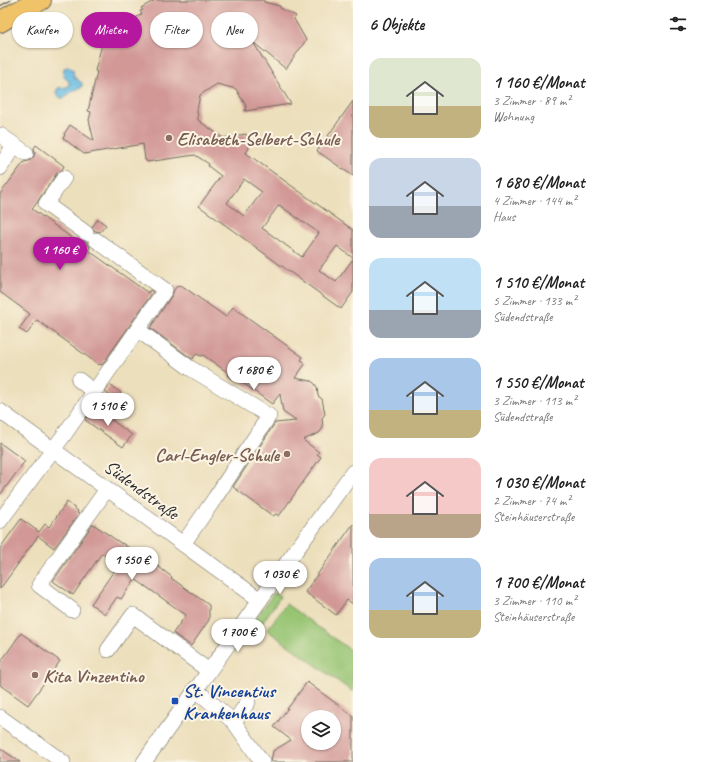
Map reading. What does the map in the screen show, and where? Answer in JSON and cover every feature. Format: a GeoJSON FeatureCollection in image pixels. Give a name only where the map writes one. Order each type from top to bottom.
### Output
{"type":"FeatureCollection","features":[{"type":"Feature","properties":{"kind":"main road"},"geometry":{"type":"LineString","coordinates":[[0,22],[14,13],[41,0]]}},
{"type":"Feature","properties":{"kind":"street"},"geometry":{"type":"LineString","coordinates":[[0,135],[20,149],[0,168]]}},
{"type":"Feature","properties":{"kind":"street"},"geometry":{"type":"LineString","coordinates":[[0,521],[94,392],[165,290],[46,204],[64,178]]}},
{"type":"Feature","properties":{"kind":"street"},"geometry":{"type":"LineString","coordinates":[[138,330],[190,368],[269,416],[215,498],[182,544]]}},
{"type":"Feature","properties":{"kind":"street"},"geometry":{"type":"LineString","coordinates":[[79,380],[94,392]]}},
{"type":"Feature","properties":{"kind":"street","name":"Südendstraße"},"geometry":{"type":"LineString","coordinates":[[0,411],[260,600]]}},
{"type":"Feature","properties":{"kind":"street"},"geometry":{"type":"LineString","coordinates":[[144,762],[195,689],[353,472]]}},
{"type":"Feature","properties":{"kind":"street"},"geometry":{"type":"LineString","coordinates":[[72,610],[39,585],[107,489]]}},
{"type":"Feature","properties":{"kind":"street"},"geometry":{"type":"LineString","coordinates":[[108,650],[133,615],[209,671]]}},
{"type":"Feature","properties":{"kind":"street"},"geometry":{"type":"LineString","coordinates":[[195,689],[234,722],[262,762]]}},
{"type":"Feature","properties":{"kind":"street"},"geometry":{"type":"LineString","coordinates":[[234,722],[248,702]]}},
{"type":"Feature","properties":{"kind":"street"},"geometry":{"type":"LineString","coordinates":[[0,717],[63,762]]}},
{"type":"Feature","properties":{"kind":"green space"},"geometry":{"type":"Polygon","coordinates":[[[274,593],[280,597],[258,629],[250,626],[274,593]]]}},
{"type":"Feature","properties":{"kind":"green space"},"geometry":{"type":"Polygon","coordinates":[[[286,604],[353,652],[353,692],[267,630],[286,604]]]}},
{"type":"Feature","properties":{"kind":"water"},"geometry":{"type":"Polygon","coordinates":[[[71,67],[73,69],[74,77],[82,83],[82,86],[81,88],[72,91],[65,98],[61,98],[56,92],[58,88],[67,87],[69,85],[69,81],[65,78],[63,72],[64,68],[71,67]]]}},
{"type":"Feature","properties":{"kind":"building"},"geometry":{"type":"Polygon","coordinates":[[[155,0],[264,0],[264,2],[280,6],[280,8],[296,16],[294,19],[306,40],[286,69],[258,46],[258,12],[211,12],[211,48],[257,48],[291,104],[245,111],[246,106],[236,89],[217,84],[200,95],[197,110],[198,120],[223,138],[246,134],[249,148],[246,153],[353,230],[353,258],[337,246],[319,270],[336,282],[353,259],[353,292],[341,309],[199,206],[221,176],[208,166],[209,164],[195,155],[147,162],[145,160],[143,144],[84,154],[63,138],[70,125],[94,141],[89,120],[91,112],[88,111],[97,72],[95,71],[101,48],[142,48],[142,12],[140,11],[143,10],[141,8],[155,0]],[[244,179],[227,203],[244,216],[262,192],[244,179]],[[279,205],[262,228],[302,257],[319,233],[279,205]]]}},
{"type":"Feature","properties":{"kind":"building"},"geometry":{"type":"Polygon","coordinates":[[[353,101],[353,176],[317,151],[353,101]]]}},
{"type":"Feature","properties":{"kind":"building"},"geometry":{"type":"Polygon","coordinates":[[[36,145],[64,166],[62,170],[57,173],[32,209],[80,244],[82,241],[87,242],[90,247],[88,250],[148,293],[150,290],[153,292],[102,365],[99,365],[37,320],[27,334],[19,329],[30,314],[0,292],[0,194],[24,162],[33,158],[35,153],[34,148],[36,145]]]}},
{"type":"Feature","properties":{"kind":"building"},"geometry":{"type":"Polygon","coordinates":[[[98,219],[106,225],[100,232],[95,231],[92,227],[98,219]]]}},
{"type":"Feature","properties":{"kind":"building"},"geometry":{"type":"Polygon","coordinates":[[[181,285],[226,317],[233,307],[303,357],[301,360],[306,363],[295,378],[311,381],[317,387],[318,396],[322,399],[325,414],[322,418],[323,428],[319,433],[303,440],[319,452],[317,454],[321,457],[279,516],[276,514],[273,516],[233,487],[275,423],[296,421],[283,412],[280,394],[272,404],[237,379],[230,378],[227,372],[203,355],[201,356],[196,354],[193,359],[191,358],[150,328],[174,290],[177,286],[181,285]]]}},
{"type":"Feature","properties":{"kind":"building"},"geometry":{"type":"Polygon","coordinates":[[[110,385],[121,393],[116,400],[105,392],[110,385]]]}},
{"type":"Feature","properties":{"kind":"building"},"geometry":{"type":"Polygon","coordinates":[[[94,407],[132,435],[123,447],[85,420],[94,407]]]}},
{"type":"Feature","properties":{"kind":"building"},"geometry":{"type":"Polygon","coordinates":[[[0,443],[25,461],[0,495],[0,443]]]}},
{"type":"Feature","properties":{"kind":"building"},"geometry":{"type":"Polygon","coordinates":[[[67,502],[78,511],[77,513],[79,514],[54,548],[38,536],[0,589],[0,548],[21,519],[39,532],[45,524],[49,527],[67,502]]]}},
{"type":"Feature","properties":{"kind":"building"},"geometry":{"type":"Polygon","coordinates":[[[93,524],[150,563],[151,561],[172,577],[171,578],[209,605],[209,620],[191,646],[173,633],[186,615],[135,579],[121,599],[117,597],[105,614],[91,604],[118,565],[102,553],[73,595],[53,581],[93,524]]]}},
{"type":"Feature","properties":{"kind":"building"},"geometry":{"type":"Polygon","coordinates":[[[353,524],[353,604],[347,600],[336,615],[305,592],[353,524]]]}},
{"type":"Feature","properties":{"kind":"building"},"geometry":{"type":"Polygon","coordinates":[[[21,633],[60,661],[28,705],[0,685],[0,663],[21,633]]]}},
{"type":"Feature","properties":{"kind":"building"},"geometry":{"type":"Polygon","coordinates":[[[307,682],[353,716],[353,762],[271,762],[273,751],[291,740],[274,727],[307,682]]]}},
{"type":"Feature","properties":{"kind":"building"},"geometry":{"type":"Polygon","coordinates":[[[0,748],[20,762],[0,762],[0,748]]]}},
{"type":"Feature","properties":{"kind":"tram line"},"geometry":{"type":"LineString","coordinates":[[0,6],[11,0]]}},
{"type":"Feature","properties":{"kind":"place","name":"Elisabeth-Selbert-Schule"},"geometry":{"type":"Point","coordinates":[169,138]}},
{"type":"Feature","properties":{"kind":"place","name":"Carl-Engler-Schule"},"geometry":{"type":"Point","coordinates":[287,454]}},
{"type":"Feature","properties":{"kind":"place","name":"Kita Vinzentino"},"geometry":{"type":"Point","coordinates":[35,675]}},
{"type":"Feature","properties":{"kind":"place","name":"St. Vincentius Krankenhaus"},"geometry":{"type":"Point","coordinates":[175,701]}}]}
